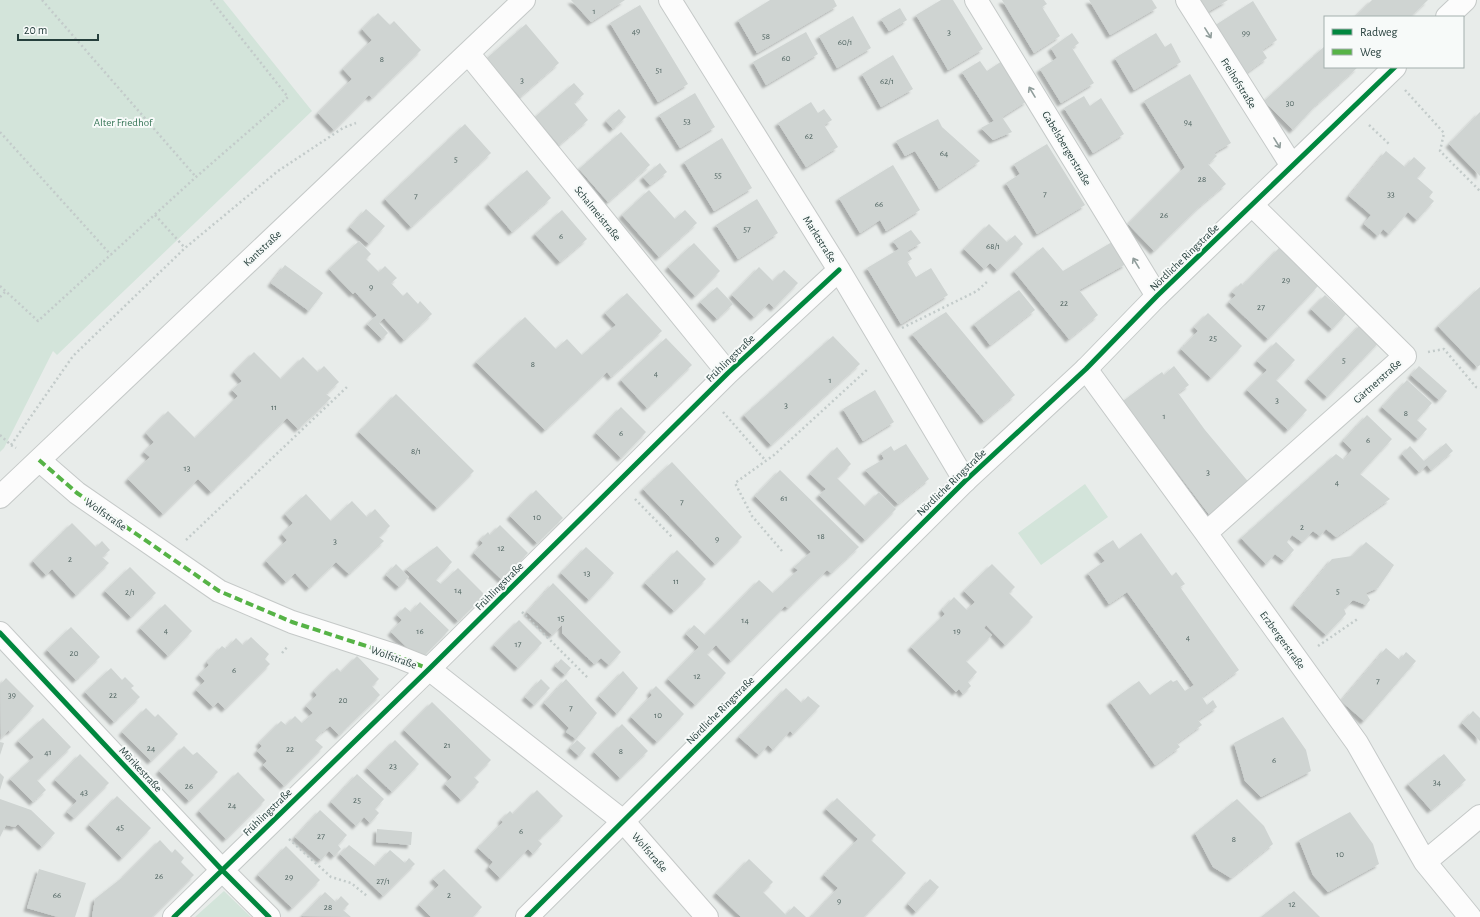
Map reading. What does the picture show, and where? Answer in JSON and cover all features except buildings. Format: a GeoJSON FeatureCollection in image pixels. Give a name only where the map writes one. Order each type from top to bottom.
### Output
{"type":"FeatureCollection","features":[{"type":"Feature","properties":{"kind":"street","name":"Kantstraße"},"geometry":{"type":"LineString","coordinates":[[0,497],[524,0]]}},
{"type":"Feature","properties":{"kind":"street","name":"Marktstraße"},"geometry":{"type":"LineString","coordinates":[[670,0],[839,270],[965,481]]}},
{"type":"Feature","properties":{"kind":"street","name":"Gabelsbergerstraße"},"geometry":{"type":"LineString","coordinates":[[976,0],[1157,296]]}},
{"type":"Feature","properties":{"kind":"street","name":"Freihofstraße"},"geometry":{"type":"LineString","coordinates":[[1187,0],[1292,166]]}},
{"type":"Feature","properties":{"kind":"street"},"geometry":{"type":"LineString","coordinates":[[1449,16],[1465,0]]}},
{"type":"Feature","properties":{"kind":"street","name":"Schalmeistraße"},"geometry":{"type":"LineString","coordinates":[[468,52],[728,373]]}},
{"type":"Feature","properties":{"kind":"street","name":"Nördliche Ringstraße"},"geometry":{"type":"LineString","coordinates":[[527,917],[965,481],[1086,369],[1157,296],[1391,70]]}},
{"type":"Feature","properties":{"kind":"street","name":"Gärtnerstraße"},"geometry":{"type":"LineString","coordinates":[[1206,533],[1362,396],[1404,356],[1252,205]]}},
{"type":"Feature","properties":{"kind":"street","name":"Frühlingstraße"},"geometry":{"type":"LineString","coordinates":[[174,917],[429,669],[728,373],[839,270]]}},
{"type":"Feature","properties":{"kind":"street","name":"Erzbergerstraße"},"geometry":{"type":"LineString","coordinates":[[1086,369],[1357,743],[1425,862],[1470,917]]}},
{"type":"Feature","properties":{"kind":"street","name":"Wolfstraße"},"geometry":{"type":"LineString","coordinates":[[39,460],[77,493],[218,591],[292,622],[394,655],[429,669],[622,821],[707,917]]}},
{"type":"Feature","properties":{"kind":"street","name":"Mörikestraße"},"geometry":{"type":"LineString","coordinates":[[0,633],[222,870],[269,917]]}},
{"type":"Feature","properties":{"kind":"street"},"geometry":{"type":"LineString","coordinates":[[1425,862],[1480,816]]}},
{"type":"Feature","properties":{"kind":"path"},"geometry":{"type":"LineString","coordinates":[[42,0],[196,177]]}},
{"type":"Feature","properties":{"kind":"path"},"geometry":{"type":"LineString","coordinates":[[0,286],[38,321],[196,177],[288,97],[211,0]]}},
{"type":"Feature","properties":{"kind":"path"},"geometry":{"type":"LineString","coordinates":[[1391,70],[1444,133],[1440,151],[1480,191]]}},
{"type":"Feature","properties":{"kind":"path"},"geometry":{"type":"LineString","coordinates":[[0,435],[10,445],[73,356],[185,248],[278,171],[344,128],[357,122]]}},
{"type":"Feature","properties":{"kind":"path"},"geometry":{"type":"LineString","coordinates":[[0,132],[111,254]]}},
{"type":"Feature","properties":{"kind":"path"},"geometry":{"type":"LineString","coordinates":[[155,215],[185,248]]}},
{"type":"Feature","properties":{"kind":"path"},"geometry":{"type":"LineString","coordinates":[[782,551],[752,516],[735,483],[774,455],[884,345],[977,291],[989,280]]}},
{"type":"Feature","properties":{"kind":"path"},"geometry":{"type":"LineString","coordinates":[[0,297],[6,291]]}},
{"type":"Feature","properties":{"kind":"path"},"geometry":{"type":"LineString","coordinates":[[1404,356],[1444,349],[1476,387],[1480,388]]}},
{"type":"Feature","properties":{"kind":"path"},"geometry":{"type":"LineString","coordinates":[[169,556],[347,387]]}},
{"type":"Feature","properties":{"kind":"path"},"geometry":{"type":"LineString","coordinates":[[707,394],[766,461]]}},
{"type":"Feature","properties":{"kind":"path"},"geometry":{"type":"LineString","coordinates":[[618,482],[672,537]]}},
{"type":"Feature","properties":{"kind":"path"},"geometry":{"type":"LineString","coordinates":[[504,594],[589,679]]}},
{"type":"Feature","properties":{"kind":"path"},"geometry":{"type":"LineString","coordinates":[[1298,660],[1359,618]]}},
{"type":"Feature","properties":{"kind":"path"},"geometry":{"type":"LineString","coordinates":[[271,823],[331,877],[351,883],[367,896]]}},
{"type":"Feature","properties":{"kind":"green space","name":"Alter Friedhof"},"geometry":{"type":"Polygon","coordinates":[[[0,0],[223,0],[312,111],[57,355],[53,351],[4,448],[0,452],[0,0]]]}},
{"type":"Feature","properties":{"kind":"green space"},"geometry":{"type":"Polygon","coordinates":[[[1085,484],[1108,517],[1041,565],[1018,533],[1085,484]]]}},
{"type":"Feature","properties":{"kind":"green space"},"geometry":{"type":"Polygon","coordinates":[[[224,891],[251,917],[195,917],[224,891]]]}},
{"type":"Feature","properties":{"kind":"marked path"},"geometry":{"type":"LineString","coordinates":[[39,460],[77,493],[219,591],[292,622],[394,655],[429,669]]}},
{"type":"Feature","properties":{"kind":"cycle path"},"geometry":{"type":"LineString","coordinates":[[527,917],[965,481],[1086,369],[1157,296],[1394,68]]}},
{"type":"Feature","properties":{"kind":"cycle path"},"geometry":{"type":"LineString","coordinates":[[174,917],[429,669],[728,373],[839,270]]}},
{"type":"Feature","properties":{"kind":"cycle path"},"geometry":{"type":"LineString","coordinates":[[0,633],[222,870],[269,917]]}}]}
